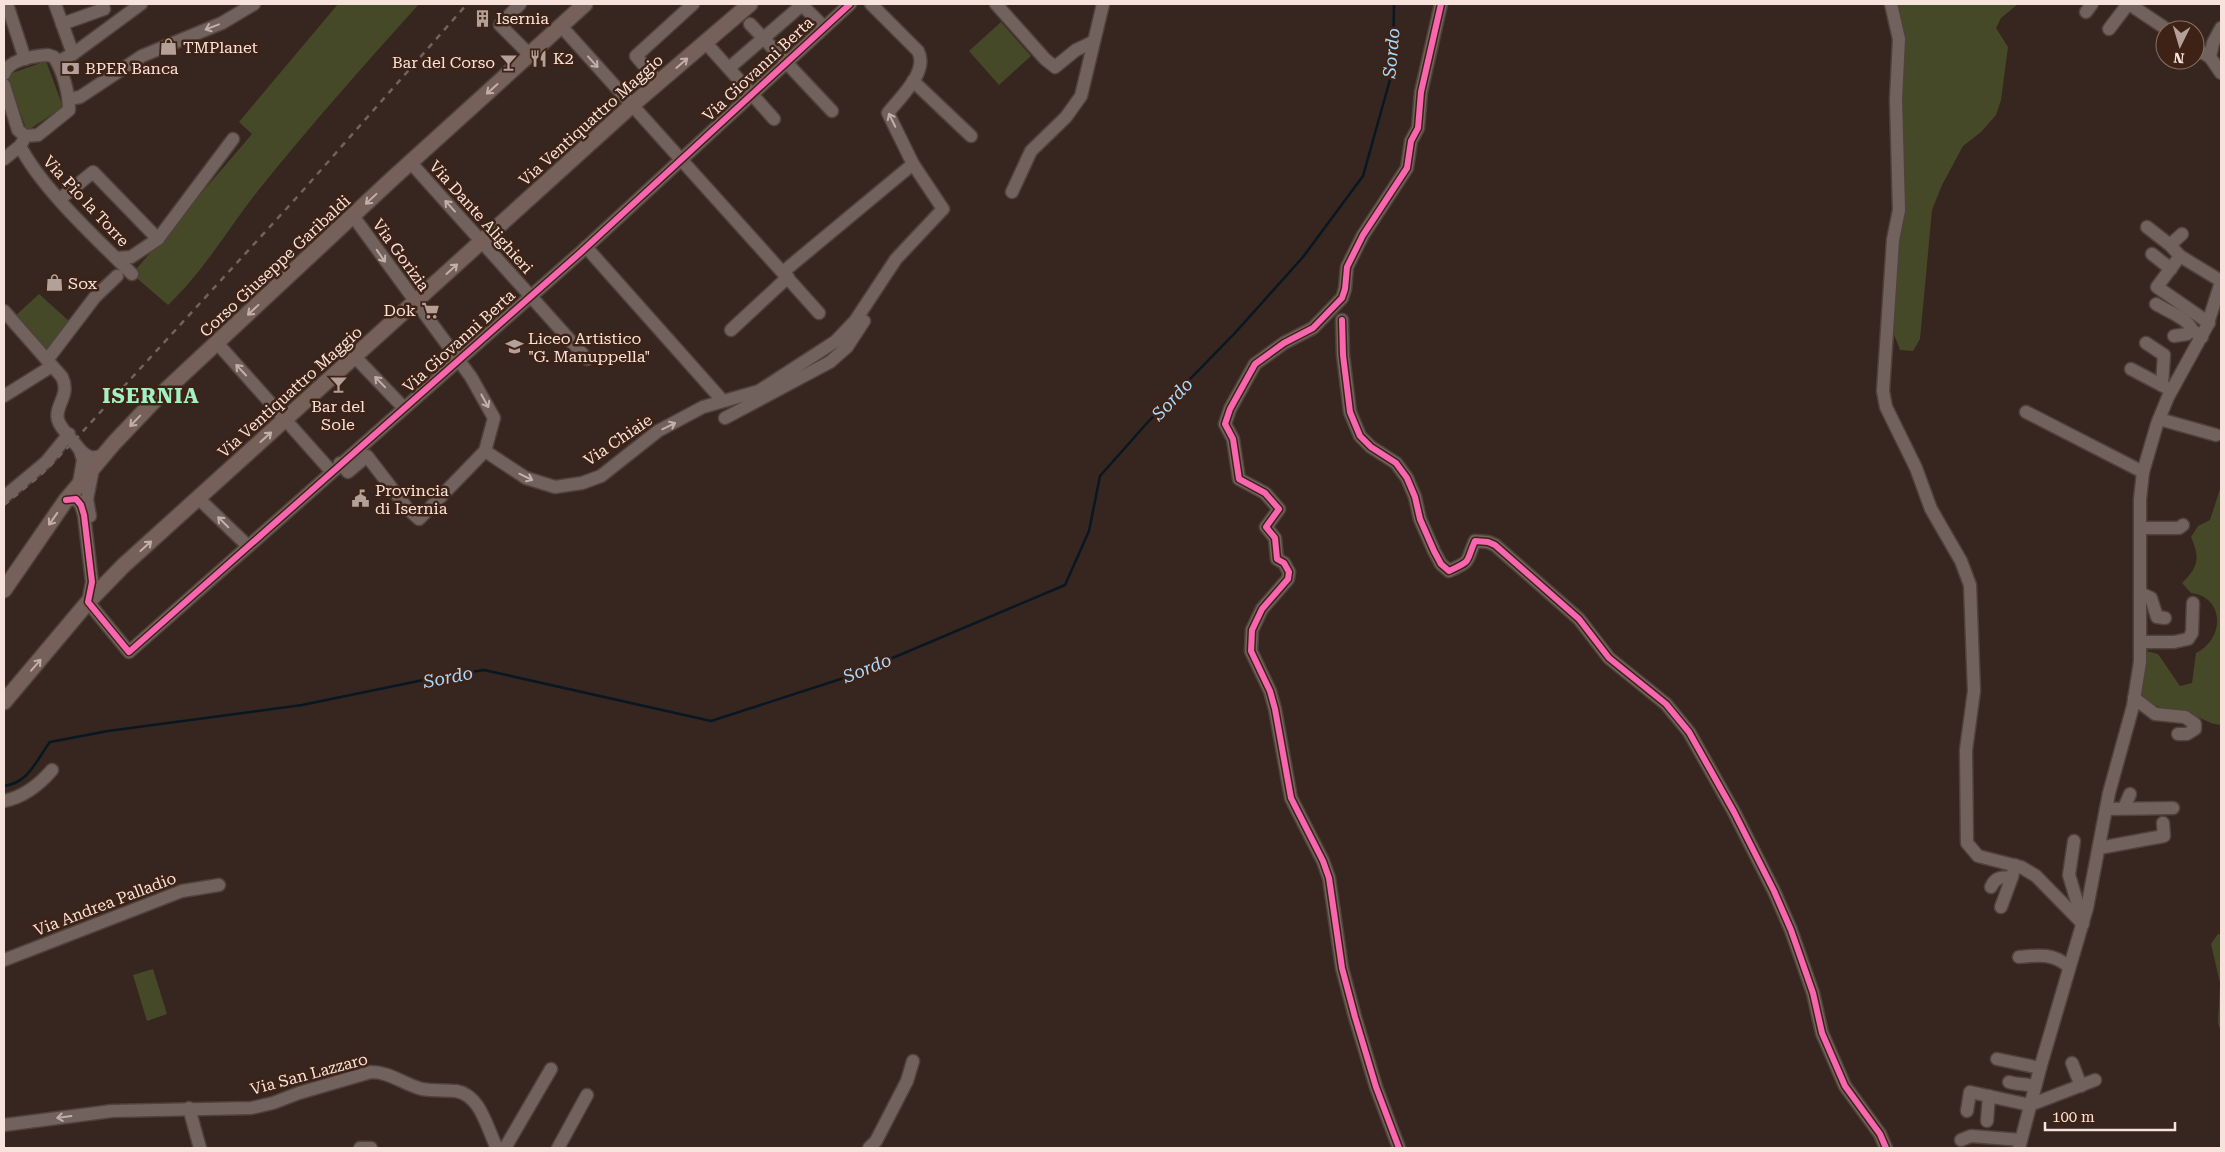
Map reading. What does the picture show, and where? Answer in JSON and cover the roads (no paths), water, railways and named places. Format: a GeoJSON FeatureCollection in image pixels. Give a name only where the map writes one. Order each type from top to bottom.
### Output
{"type":"FeatureCollection","features":[{"type":"Feature","properties":{"kind":"main road","name":"Corso Giuseppe Garibaldi"},"geometry":{"type":"LineString","coordinates":[[4,590],[66,500],[152,403],[585,4]]}},
{"type":"Feature","properties":{"kind":"main road","name":"Via Ventiquattro Maggio"},"geometry":{"type":"LineString","coordinates":[[4,702],[88,602],[123,566],[482,243],[631,106],[750,4]]}},
{"type":"Feature","properties":{"kind":"street"},"geometry":{"type":"LineString","coordinates":[[7,4],[22,60]]}},
{"type":"Feature","properties":{"kind":"street"},"geometry":{"type":"LineString","coordinates":[[55,4],[73,54]]}},
{"type":"Feature","properties":{"kind":"street"},"geometry":{"type":"LineString","coordinates":[[62,24],[104,9],[102,4]]}},
{"type":"Feature","properties":{"kind":"street"},"geometry":{"type":"LineString","coordinates":[[57,62],[73,54],[141,4]]}},
{"type":"Feature","properties":{"kind":"street"},"geometry":{"type":"LineString","coordinates":[[69,99],[86,93],[142,56],[222,23],[254,4]]}},
{"type":"Feature","properties":{"kind":"street"},"geometry":{"type":"LineString","coordinates":[[520,4],[500,25],[526,51],[528,57]]}},
{"type":"Feature","properties":{"kind":"street"},"geometry":{"type":"LineString","coordinates":[[658,82],[636,56],[694,4]]}},
{"type":"Feature","properties":{"kind":"street"},"geometry":{"type":"LineString","coordinates":[[729,68],[802,4],[824,27]]}},
{"type":"Feature","properties":{"kind":"street","name":"Via Giovanni Berta"},"geometry":{"type":"LineString","coordinates":[[88,602],[128,652],[336,467],[459,361],[850,4]]}},
{"type":"Feature","properties":{"kind":"street"},"geometry":{"type":"LineString","coordinates":[[725,418],[830,362],[847,347],[871,310],[870,300],[896,259],[943,209],[913,164],[888,114],[913,81],[921,66],[922,59],[918,51],[871,4]]}},
{"type":"Feature","properties":{"kind":"street"},"geometry":{"type":"LineString","coordinates":[[996,4],[1045,59],[1056,67],[1076,50],[1093,42]]}},
{"type":"Feature","properties":{"kind":"street"},"geometry":{"type":"LineString","coordinates":[[1012,192],[1031,151],[1066,117],[1080,96],[1102,4]]}},
{"type":"Feature","properties":{"kind":"street"},"geometry":{"type":"LineString","coordinates":[[1399,1148],[1376,1087],[1354,1017],[1342,968],[1329,878],[1323,861],[1291,798],[1275,709],[1270,691],[1251,651],[1252,630],[1262,609],[1288,579],[1289,572],[1284,562],[1277,559],[1275,538],[1266,527],[1279,509],[1265,493],[1239,479],[1233,439],[1225,424],[1230,409],[1255,364],[1284,343],[1313,328],[1342,298],[1345,289],[1347,267],[1363,236],[1407,168],[1411,141],[1418,128],[1421,92],[1441,4]]}},
{"type":"Feature","properties":{"kind":"street"},"geometry":{"type":"LineString","coordinates":[[1891,4],[1899,39],[1896,99],[1898,210],[1892,249],[1883,391],[1886,407],[1916,468],[1931,509],[1961,561],[1970,585],[1974,691],[1966,750],[1967,843],[1978,856],[2014,871],[2036,876],[2083,923]]}},
{"type":"Feature","properties":{"kind":"street"},"geometry":{"type":"LineString","coordinates":[[2109,29],[2128,4],[2155,22]]}},
{"type":"Feature","properties":{"kind":"street"},"geometry":{"type":"LineString","coordinates":[[4,19],[22,60]]}},
{"type":"Feature","properties":{"kind":"street"},"geometry":{"type":"LineString","coordinates":[[750,24],[832,111]]}},
{"type":"Feature","properties":{"kind":"street"},"geometry":{"type":"LineString","coordinates":[[561,26],[631,106],[819,312]]}},
{"type":"Feature","properties":{"kind":"street"},"geometry":{"type":"LineString","coordinates":[[2210,57],[2213,44],[2221,28]]}},
{"type":"Feature","properties":{"kind":"street"},"geometry":{"type":"LineString","coordinates":[[705,42],[774,119]]}},
{"type":"Feature","properties":{"kind":"street"},"geometry":{"type":"LineString","coordinates":[[2205,54],[2210,57],[2221,73]]}},
{"type":"Feature","properties":{"kind":"street"},"geometry":{"type":"LineString","coordinates":[[4,74],[7,67],[22,60],[48,55],[57,62],[69,99],[69,110],[63,116],[38,135],[22,141],[4,159]]}},
{"type":"Feature","properties":{"kind":"street"},"geometry":{"type":"LineString","coordinates":[[913,81],[971,136]]}},
{"type":"Feature","properties":{"kind":"street","name":"Via Pio la Torre"},"geometry":{"type":"LineString","coordinates":[[4,85],[29,164],[132,274]]}},
{"type":"Feature","properties":{"kind":"street"},"geometry":{"type":"LineString","coordinates":[[117,258],[131,257],[158,239],[234,139]]}},
{"type":"Feature","properties":{"kind":"street","name":"Via Dante Alighieri"},"geometry":{"type":"LineString","coordinates":[[411,163],[587,359]]}},
{"type":"Feature","properties":{"kind":"street"},"geometry":{"type":"LineString","coordinates":[[731,330],[786,274],[913,164]]}},
{"type":"Feature","properties":{"kind":"street"},"geometry":{"type":"LineString","coordinates":[[60,199],[92,172],[158,239]]}},
{"type":"Feature","properties":{"kind":"street","name":"Via Gorizia"},"geometry":{"type":"LineString","coordinates":[[353,216],[471,377],[494,418],[485,450]]}},
{"type":"Feature","properties":{"kind":"street"},"geometry":{"type":"LineString","coordinates":[[2147,226],[2180,256],[2221,282],[2209,323],[2197,333],[2166,385]]}},
{"type":"Feature","properties":{"kind":"street"},"geometry":{"type":"LineString","coordinates":[[2170,245],[2182,234]]}},
{"type":"Feature","properties":{"kind":"street"},"geometry":{"type":"LineString","coordinates":[[586,247],[722,400]]}},
{"type":"Feature","properties":{"kind":"street"},"geometry":{"type":"LineString","coordinates":[[2152,254],[2171,269]]}},
{"type":"Feature","properties":{"kind":"street"},"geometry":{"type":"LineString","coordinates":[[2180,256],[2157,287],[2209,323]]}},
{"type":"Feature","properties":{"kind":"street"},"geometry":{"type":"LineString","coordinates":[[4,396],[50,363],[95,297],[116,276]]}},
{"type":"Feature","properties":{"kind":"street","name":"Via Chiaie"},"geometry":{"type":"LineString","coordinates":[[485,450],[526,478],[555,487],[582,483],[600,476],[637,445],[658,431],[722,400],[759,390],[819,353],[842,334],[870,300]]}},
{"type":"Feature","properties":{"kind":"street"},"geometry":{"type":"LineString","coordinates":[[2156,304],[2183,320],[2197,333]]}},
{"type":"Feature","properties":{"kind":"street"},"geometry":{"type":"LineString","coordinates":[[4,311],[66,384],[58,420],[80,450],[89,458],[99,461],[87,499],[97,571],[104,576],[110,575],[123,566]]}},
{"type":"Feature","properties":{"kind":"street"},"geometry":{"type":"LineString","coordinates":[[1342,320],[1344,364],[1348,383],[1350,412],[1365,442],[1396,463],[1407,478],[1415,497],[1420,519],[1441,564],[1449,571],[1466,564],[1470,559],[1475,541],[1496,545],[1579,619],[1609,658],[1666,704],[1689,732],[1734,812],[1778,899],[1813,993],[1822,1032],[1841,1078],[1853,1098],[1880,1134],[1886,1148]]}},
{"type":"Feature","properties":{"kind":"street"},"geometry":{"type":"LineString","coordinates":[[2174,336],[2197,333]]}},
{"type":"Feature","properties":{"kind":"street"},"geometry":{"type":"LineString","coordinates":[[1961,1140],[1971,1136],[2020,1144],[2030,1105],[2032,1085],[2040,1068],[2083,923],[2106,809],[2134,698],[2140,662],[2140,489],[2166,385],[2164,356],[2146,343]]}},
{"type":"Feature","properties":{"kind":"street"},"geometry":{"type":"LineString","coordinates":[[218,344],[286,419],[336,467],[348,472],[367,456],[407,508],[420,519],[485,450]]}},
{"type":"Feature","properties":{"kind":"street"},"geometry":{"type":"LineString","coordinates":[[355,357],[404,408]]}},
{"type":"Feature","properties":{"kind":"street"},"geometry":{"type":"LineString","coordinates":[[2131,369],[2166,385]]}},
{"type":"Feature","properties":{"kind":"street"},"geometry":{"type":"LineString","coordinates":[[2147,372],[2166,385]]}},
{"type":"Feature","properties":{"kind":"street"},"geometry":{"type":"LineString","coordinates":[[2026,412],[2143,472]]}},
{"type":"Feature","properties":{"kind":"street"},"geometry":{"type":"LineString","coordinates":[[2159,419],[2216,435]]}},
{"type":"Feature","properties":{"kind":"street"},"geometry":{"type":"LineString","coordinates":[[4,497],[46,462],[69,434]]}},
{"type":"Feature","properties":{"kind":"street"},"geometry":{"type":"LineString","coordinates":[[78,487],[83,472],[83,460],[80,450]]}},
{"type":"Feature","properties":{"kind":"street"},"geometry":{"type":"LineString","coordinates":[[198,498],[248,546]]}},
{"type":"Feature","properties":{"kind":"street"},"geometry":{"type":"LineString","coordinates":[[66,500],[76,499],[81,505],[84,515],[92,582],[88,602]]}},
{"type":"Feature","properties":{"kind":"street"},"geometry":{"type":"LineString","coordinates":[[2140,528],[2179,528],[2183,525]]}},
{"type":"Feature","properties":{"kind":"street"},"geometry":{"type":"LineString","coordinates":[[2140,593],[2151,598],[2157,617],[2165,618]]}},
{"type":"Feature","properties":{"kind":"street"},"geometry":{"type":"LineString","coordinates":[[2140,642],[2188,640],[2192,633],[2193,603]]}},
{"type":"Feature","properties":{"kind":"street"},"geometry":{"type":"LineString","coordinates":[[2134,698],[2155,714],[2185,717],[2194,724],[2195,728],[2192,732],[2178,734]]}},
{"type":"Feature","properties":{"kind":"street"},"geometry":{"type":"LineString","coordinates":[[4,801],[21,796],[52,770]]}},
{"type":"Feature","properties":{"kind":"street"},"geometry":{"type":"LineString","coordinates":[[2124,808],[2130,794]]}},
{"type":"Feature","properties":{"kind":"street"},"geometry":{"type":"LineString","coordinates":[[2106,809],[2173,808]]}},
{"type":"Feature","properties":{"kind":"street"},"geometry":{"type":"LineString","coordinates":[[2099,848],[2164,836],[2163,823]]}},
{"type":"Feature","properties":{"kind":"street"},"geometry":{"type":"LineString","coordinates":[[2069,875],[2074,841]]}},
{"type":"Feature","properties":{"kind":"street"},"geometry":{"type":"LineString","coordinates":[[2062,858],[2083,923]]}},
{"type":"Feature","properties":{"kind":"street"},"geometry":{"type":"LineString","coordinates":[[1991,887],[1996,879],[2014,871]]}},
{"type":"Feature","properties":{"kind":"street"},"geometry":{"type":"LineString","coordinates":[[2001,907],[2014,871]]}},
{"type":"Feature","properties":{"kind":"street","name":"Via Andrea Palladio"},"geometry":{"type":"LineString","coordinates":[[4,960],[182,891],[219,885]]}},
{"type":"Feature","properties":{"kind":"street"},"geometry":{"type":"LineString","coordinates":[[2020,958],[2046,955],[2058,959],[2069,966]]}},
{"type":"Feature","properties":{"kind":"street"},"geometry":{"type":"LineString","coordinates":[[1996,1059],[2040,1068]]}},
{"type":"Feature","properties":{"kind":"street"},"geometry":{"type":"LineString","coordinates":[[869,1148],[876,1141],[908,1081],[913,1061]]}},
{"type":"Feature","properties":{"kind":"street"},"geometry":{"type":"LineString","coordinates":[[2072,1063],[2081,1086]]}},
{"type":"Feature","properties":{"kind":"street"},"geometry":{"type":"LineString","coordinates":[[505,1148],[551,1069]]}},
{"type":"Feature","properties":{"kind":"street"},"geometry":{"type":"LineString","coordinates":[[2020,1069],[2032,1085]]}},
{"type":"Feature","properties":{"kind":"street","name":"Via San Lazzaro"},"geometry":{"type":"LineString","coordinates":[[4,1125],[112,1110],[251,1108],[273,1104],[299,1093],[365,1074],[383,1072],[423,1089],[458,1092],[468,1095],[475,1101],[497,1148]]}},
{"type":"Feature","properties":{"kind":"street"},"geometry":{"type":"LineString","coordinates":[[1967,1111],[1970,1092],[2030,1105],[2095,1080]]}},
{"type":"Feature","properties":{"kind":"street"},"geometry":{"type":"LineString","coordinates":[[2009,1082],[2032,1085]]}},
{"type":"Feature","properties":{"kind":"street"},"geometry":{"type":"LineString","coordinates":[[558,1148],[587,1095]]}},
{"type":"Feature","properties":{"kind":"street"},"geometry":{"type":"LineString","coordinates":[[1987,1121],[1989,1096]]}},
{"type":"Feature","properties":{"kind":"street"},"geometry":{"type":"LineString","coordinates":[[189,1108],[200,1148]]}},
{"type":"Feature","properties":{"kind":"street"},"geometry":{"type":"LineString","coordinates":[[360,1148],[371,1148]]}},
{"type":"Feature","properties":{"kind":"waterway","name":"Sordo"},"geometry":{"type":"LineString","coordinates":[[4,786],[13,784],[26,776],[50,742],[108,731],[302,705],[433,678],[484,670],[711,721],[850,676],[1065,585],[1089,531],[1100,476],[1147,423],[1234,334],[1303,257],[1363,176],[1393,69],[1394,4]]}},
{"type":"Feature","properties":{"kind":"railway"},"geometry":{"type":"LineString","coordinates":[[4,505],[41,475],[74,441],[298,196],[467,4]]}},
{"type":"Feature","properties":{"kind":"place","name":"Isernia"},"geometry":{"type":"Point","coordinates":[482,18]}},
{"type":"Feature","properties":{"kind":"place","name":"TMPlanet"},"geometry":{"type":"Point","coordinates":[169,47]}},
{"type":"Feature","properties":{"kind":"place","name":"K2"},"geometry":{"type":"Point","coordinates":[539,58]}},
{"type":"Feature","properties":{"kind":"place","name":"Bar del Corso"},"geometry":{"type":"Point","coordinates":[509,62]}},
{"type":"Feature","properties":{"kind":"place","name":"BPER Banca"},"geometry":{"type":"Point","coordinates":[71,68]}},
{"type":"Feature","properties":{"kind":"place","name":"Sox"},"geometry":{"type":"Point","coordinates":[54,283]}},
{"type":"Feature","properties":{"kind":"place","name":"Dok"},"geometry":{"type":"Point","coordinates":[430,310]}},
{"type":"Feature","properties":{"kind":"place","name":"Liceo Artistico \"G. Manuppella\""},"geometry":{"type":"Point","coordinates":[514,347]}},
{"type":"Feature","properties":{"kind":"place","name":"Bar del Sole"},"geometry":{"type":"Point","coordinates":[338,385]}},
{"type":"Feature","properties":{"kind":"place","name":"Provincia di Isernia"},"geometry":{"type":"Point","coordinates":[361,499]}},
{"type":"Feature","properties":{"kind":"district","name":"ISERNIA"},"geometry":{"type":"Point","coordinates":[151,396]}}]}
